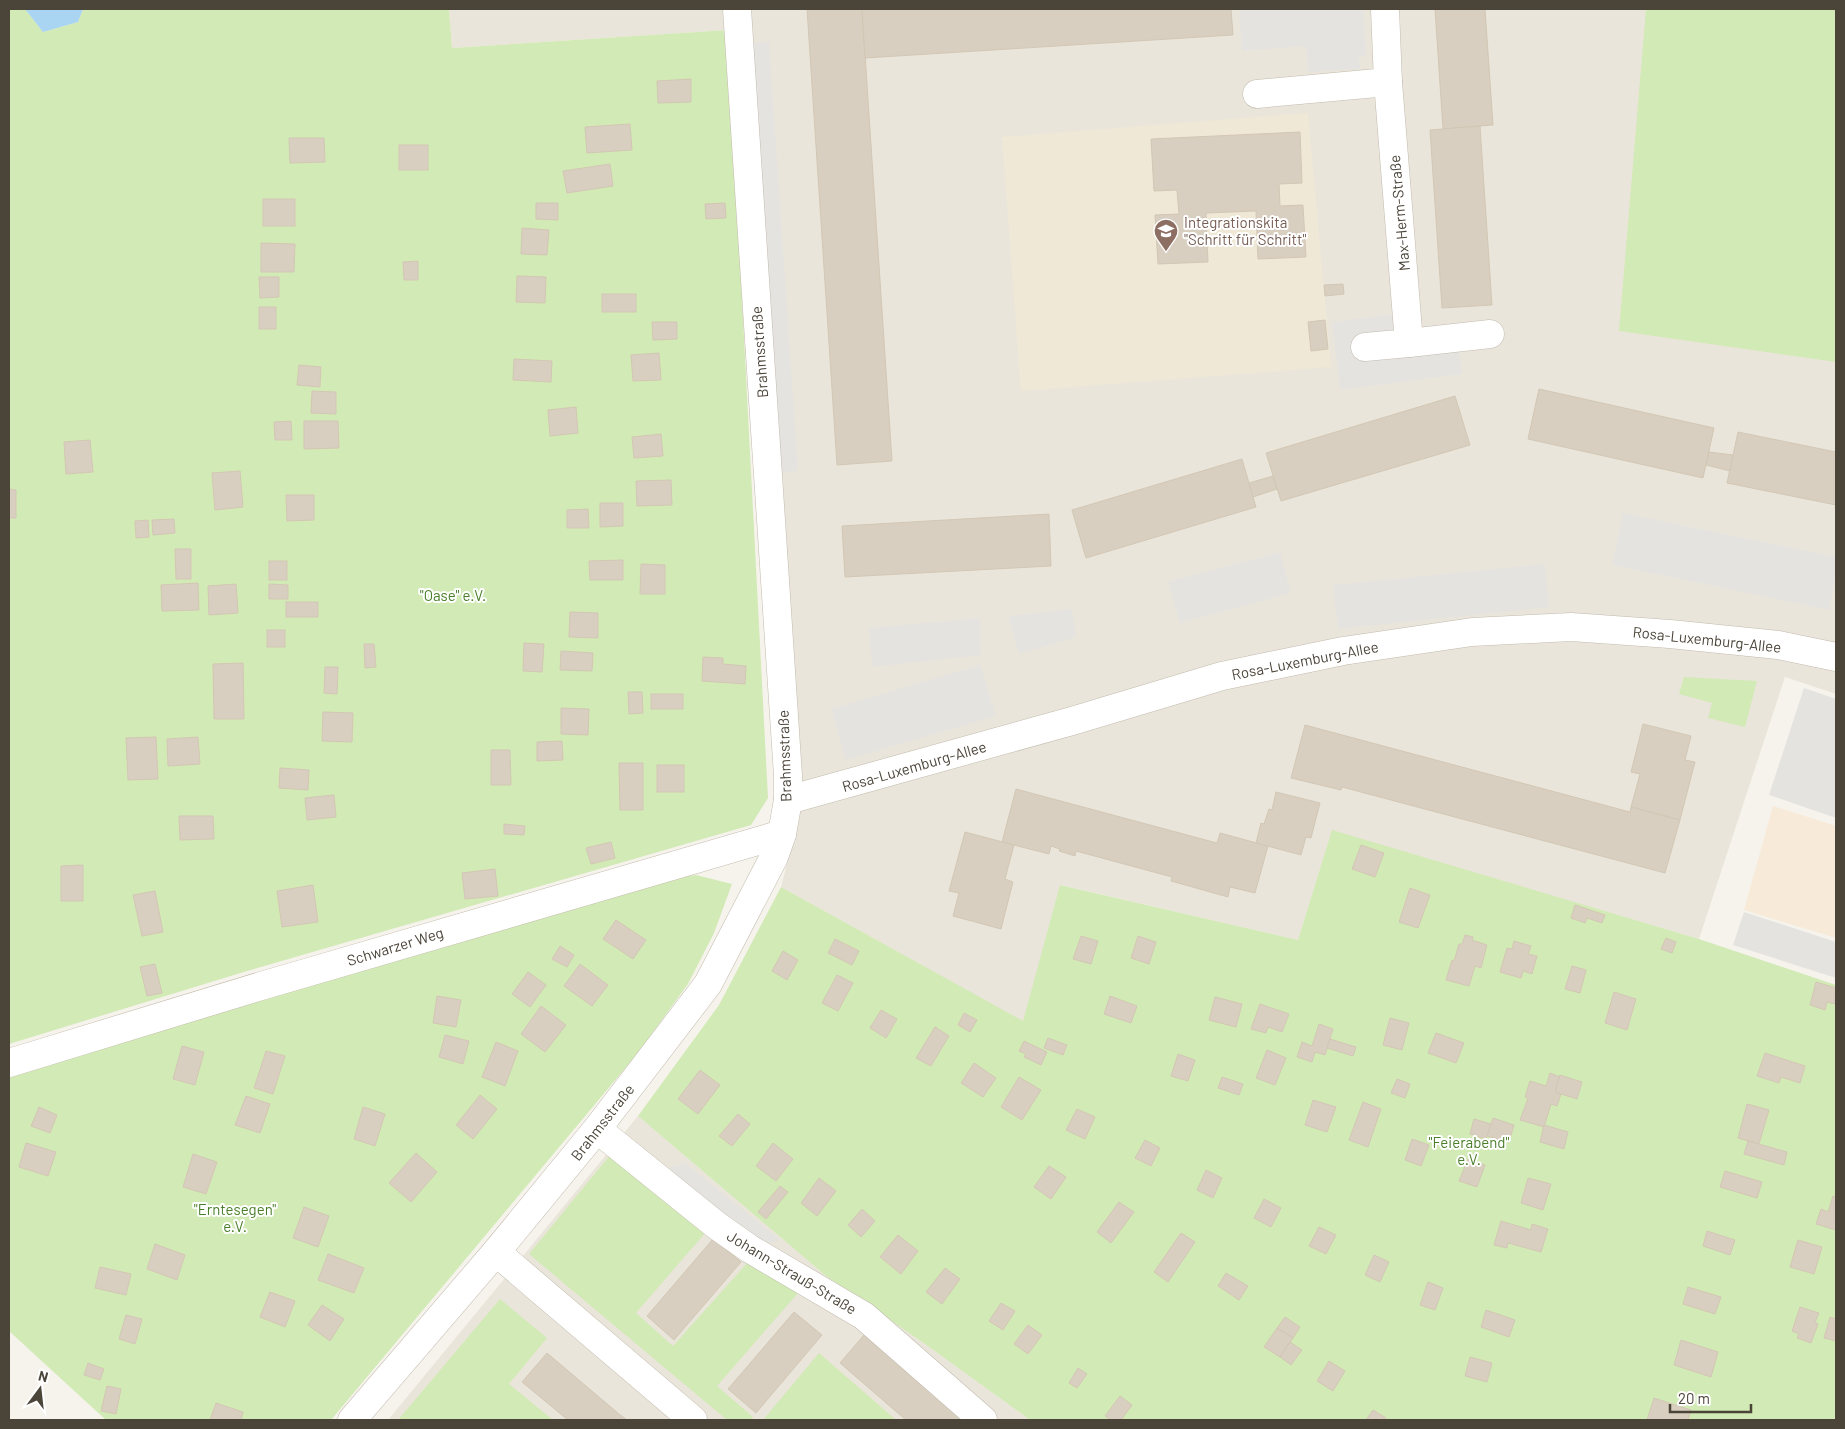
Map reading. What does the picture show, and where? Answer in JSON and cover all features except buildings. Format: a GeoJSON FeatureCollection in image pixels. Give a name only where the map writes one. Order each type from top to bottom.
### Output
{"type":"FeatureCollection","features":[{"type":"Feature","properties":{"kind":"street","name":"Brahmsstraße"},"geometry":{"type":"LineString","coordinates":[[352,1420],[496,1252],[597,1129],[708,984],[774,857],[782,834],[788,800],[788,776],[737,9]]}},
{"type":"Feature","properties":{"kind":"street","name":"Max-Herm-Straße"},"geometry":{"type":"LineString","coordinates":[[1385,9],[1388,82],[1409,343]]}},
{"type":"Feature","properties":{"kind":"street"},"geometry":{"type":"LineString","coordinates":[[1257,94],[1388,82]]}},
{"type":"Feature","properties":{"kind":"street"},"geometry":{"type":"LineString","coordinates":[[1365,347],[1490,334]]}},
{"type":"Feature","properties":{"kind":"street","name":"Rosa-Luxemburg-Allee"},"geometry":{"type":"LineString","coordinates":[[788,800],[1072,721],[1222,676],[1343,651],[1462,634],[1580,628],[1670,634],[1778,645],[1836,657]]}},
{"type":"Feature","properties":{"kind":"street","name":"Schwarzer Weg"},"geometry":{"type":"LineString","coordinates":[[9,1063],[441,932],[782,834]]}},
{"type":"Feature","properties":{"kind":"street","name":"Johann-Strauß-Straße"},"geometry":{"type":"LineString","coordinates":[[597,1129],[716,1225],[750,1249],[864,1316],[983,1420]]}},
{"type":"Feature","properties":{"kind":"street"},"geometry":{"type":"LineString","coordinates":[[496,1252],[693,1420]]}},
{"type":"Feature","properties":{"kind":"shaded area"},"geometry":{"type":"Polygon","coordinates":[[[449,9],[1836,9],[1836,694],[1785,677],[1699,939],[1332,831],[1298,940],[1061,885],[1023,1022],[781,887],[796,828],[728,30],[452,48],[449,9]]]}},
{"type":"Feature","properties":{"kind":"shaded area"},"geometry":{"type":"Polygon","coordinates":[[[1239,9],[1363,9],[1366,55],[1359,56],[1360,69],[1308,72],[1306,46],[1242,51],[1239,9]]]}},
{"type":"Feature","properties":{"kind":"shaded area"},"geometry":{"type":"Polygon","coordinates":[[[769,42],[798,471],[768,473],[739,44],[769,42]]]}},
{"type":"Feature","properties":{"kind":"shaded area","name":"Integrationskita \"Schritt für Schritt\""},"geometry":{"type":"Polygon","coordinates":[[[1308,113],[1331,367],[1021,391],[1002,137],[1308,113]]]}},
{"type":"Feature","properties":{"kind":"shaded area"},"geometry":{"type":"Polygon","coordinates":[[[1412,312],[1415,336],[1457,331],[1462,374],[1340,390],[1332,322],[1412,312]]]}},
{"type":"Feature","properties":{"kind":"shaded area"},"geometry":{"type":"Polygon","coordinates":[[[1623,513],[1836,557],[1836,573],[1829,610],[1612,565],[1623,513]]]}},
{"type":"Feature","properties":{"kind":"shaded area"},"geometry":{"type":"Polygon","coordinates":[[[1280,552],[1291,593],[1180,623],[1168,582],[1280,552]]]}},
{"type":"Feature","properties":{"kind":"shaded area"},"geometry":{"type":"Polygon","coordinates":[[[1545,564],[1549,607],[1338,629],[1333,585],[1545,564]]]}},
{"type":"Feature","properties":{"kind":"shaded area"},"geometry":{"type":"Polygon","coordinates":[[[1072,609],[1076,637],[1019,654],[1008,616],[1072,609]]]}},
{"type":"Feature","properties":{"kind":"shaded area"},"geometry":{"type":"Polygon","coordinates":[[[980,618],[981,655],[872,667],[869,628],[980,618]]]}},
{"type":"Feature","properties":{"kind":"shaded area"},"geometry":{"type":"Polygon","coordinates":[[[980,665],[996,716],[846,760],[831,709],[980,665]]]}},
{"type":"Feature","properties":{"kind":"shaded area"},"geometry":{"type":"Polygon","coordinates":[[[1804,688],[1836,699],[1836,818],[1769,795],[1804,688]]]}},
{"type":"Feature","properties":{"kind":"shaded area"},"geometry":{"type":"Polygon","coordinates":[[[1773,806],[1836,826],[1836,938],[1744,910],[1773,806]]]}},
{"type":"Feature","properties":{"kind":"shaded area"},"geometry":{"type":"Polygon","coordinates":[[[1744,912],[1836,942],[1836,978],[1733,945],[1744,912]]]}},
{"type":"Feature","properties":{"kind":"shaded area"},"geometry":{"type":"Polygon","coordinates":[[[638,1116],[826,1276],[925,1344],[1030,1420],[388,1420],[638,1116]]]}},
{"type":"Feature","properties":{"kind":"shaded area"},"geometry":{"type":"Polygon","coordinates":[[[685,1163],[780,1240],[750,1249],[652,1173],[685,1163]]]}},
{"type":"Feature","properties":{"kind":"green space","name":"\"Oase\" e.V."},"geometry":{"type":"Polygon","coordinates":[[[9,9],[25,9],[43,32],[78,22],[83,9],[449,9],[452,48],[728,30],[768,798],[751,825],[247,971],[9,1044],[9,9]]]}},
{"type":"Feature","properties":{"kind":"green space"},"geometry":{"type":"Polygon","coordinates":[[[1646,9],[1836,9],[1836,362],[1619,331],[1646,9]]]}},
{"type":"Feature","properties":{"kind":"green space"},"geometry":{"type":"Polygon","coordinates":[[[1684,677],[1757,681],[1745,727],[1708,718],[1712,703],[1679,694],[1684,677]]]}},
{"type":"Feature","properties":{"kind":"green space","name":"\"Feierabend\" e.V."},"geometry":{"type":"Polygon","coordinates":[[[1332,830],[1699,939],[1836,985],[1836,1420],[1030,1420],[925,1344],[826,1276],[638,1116],[719,1005],[781,887],[1023,1021],[1060,885],[1298,940],[1332,830]]]}},
{"type":"Feature","properties":{"kind":"green space","name":"\"Erntesegen\" e.V."},"geometry":{"type":"Polygon","coordinates":[[[696,875],[732,884],[714,933],[688,984],[637,1054],[331,1420],[106,1420],[9,1331],[9,1075],[625,885],[696,875]]]}},
{"type":"Feature","properties":{"kind":"green space"},"geometry":{"type":"Polygon","coordinates":[[[611,1154],[706,1232],[636,1313],[673,1346],[749,1261],[798,1293],[717,1386],[753,1417],[751,1420],[727,1420],[529,1254],[611,1154]]]}},
{"type":"Feature","properties":{"kind":"green space"},"geometry":{"type":"Polygon","coordinates":[[[500,1299],[547,1338],[509,1384],[553,1420],[398,1420],[500,1299]]]}},
{"type":"Feature","properties":{"kind":"green space"},"geometry":{"type":"Polygon","coordinates":[[[819,1353],[896,1420],[763,1420],[819,1353]]]}},
{"type":"Feature","properties":{"kind":"water"},"geometry":{"type":"Polygon","coordinates":[[[25,9],[83,9],[78,22],[43,32],[25,9]]]}},
{"type":"Feature","properties":{"kind":"place","name":"Integrationskita \"Schritt für Schritt\""},"geometry":{"type":"Point","coordinates":[1166,252]}}]}
